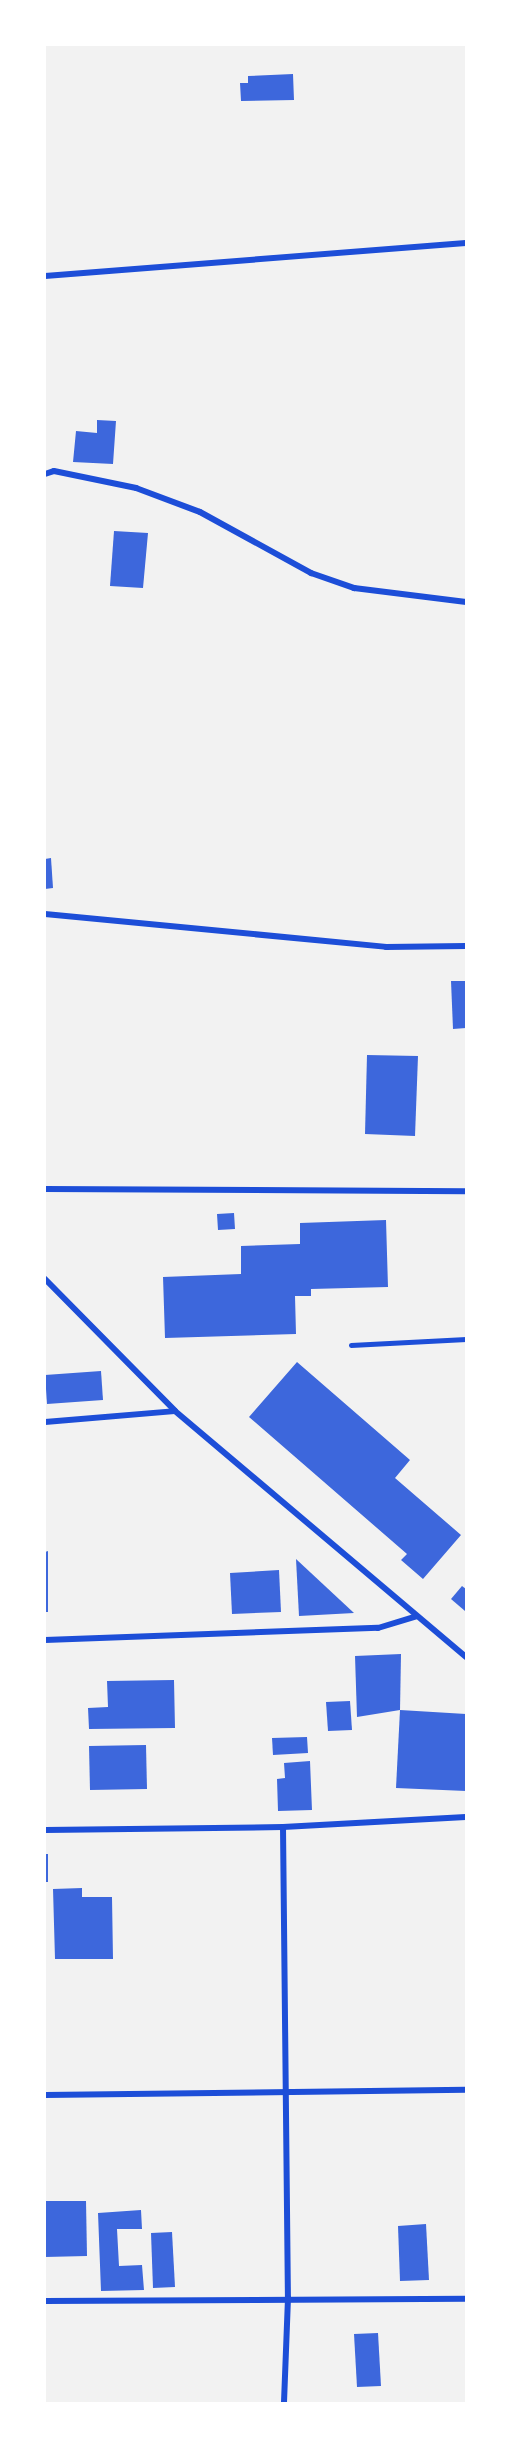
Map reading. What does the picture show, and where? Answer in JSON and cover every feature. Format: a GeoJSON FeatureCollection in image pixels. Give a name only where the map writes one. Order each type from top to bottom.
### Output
{"type":"FeatureCollection","features":[{"type":"Feature","properties":{"kind":"street"},"geometry":{"type":"LineString","coordinates":[[45,276],[466,243]]}},
{"type":"Feature","properties":{"kind":"street"},"geometry":{"type":"LineString","coordinates":[[45,474],[54,471],[136,488],[200,512],[311,573],[354,588],[466,602]]}},
{"type":"Feature","properties":{"kind":"street"},"geometry":{"type":"LineString","coordinates":[[45,914],[386,947],[466,946]]}},
{"type":"Feature","properties":{"kind":"street"},"geometry":{"type":"LineString","coordinates":[[45,1189],[466,1191]]}},
{"type":"Feature","properties":{"kind":"street"},"geometry":{"type":"LineString","coordinates":[[45,1279],[175,1411],[466,1658]]}},
{"type":"Feature","properties":{"kind":"street"},"geometry":{"type":"LineString","coordinates":[[45,1422],[175,1411]]}},
{"type":"Feature","properties":{"kind":"street"},"geometry":{"type":"LineString","coordinates":[[45,1640],[378,1628],[415,1617]]}},
{"type":"Feature","properties":{"kind":"street"},"geometry":{"type":"LineString","coordinates":[[45,1830],[283,1827],[466,1817]]}},
{"type":"Feature","properties":{"kind":"street"},"geometry":{"type":"LineString","coordinates":[[283,1827],[283,2091],[288,2298],[284,2403]]}},
{"type":"Feature","properties":{"kind":"street"},"geometry":{"type":"LineString","coordinates":[[45,2095],[466,2090]]}},
{"type":"Feature","properties":{"kind":"street"},"geometry":{"type":"LineString","coordinates":[[45,2301],[288,2298],[466,2299]]}},
{"type":"Feature","properties":{"kind":"lane"},"geometry":{"type":"LineString","coordinates":[[351,1344],[466,1339]]}},
{"type":"Feature","properties":{"kind":"building"},"geometry":{"type":"Polygon","coordinates":[[[293,74],[294,100],[241,101],[240,83],[248,83],[248,76],[293,74]]]}},
{"type":"Feature","properties":{"kind":"building"},"geometry":{"type":"Polygon","coordinates":[[[97,420],[116,421],[113,464],[73,462],[76,431],[97,433],[97,420]]]}},
{"type":"Feature","properties":{"kind":"building"},"geometry":{"type":"Polygon","coordinates":[[[114,531],[148,533],[143,588],[110,586],[114,531]]]}},
{"type":"Feature","properties":{"kind":"building"},"geometry":{"type":"Polygon","coordinates":[[[51,858],[53,888],[45,889],[45,859],[51,858]]]}},
{"type":"Feature","properties":{"kind":"building"},"geometry":{"type":"Polygon","coordinates":[[[451,981],[466,981],[466,1028],[453,1029],[451,981]]]}},
{"type":"Feature","properties":{"kind":"building"},"geometry":{"type":"Polygon","coordinates":[[[367,1055],[418,1056],[415,1136],[365,1134],[367,1055]]]}},
{"type":"Feature","properties":{"kind":"building"},"geometry":{"type":"Polygon","coordinates":[[[234,1213],[235,1229],[218,1230],[217,1214],[234,1213]]]}},
{"type":"Feature","properties":{"kind":"building"},"geometry":{"type":"Polygon","coordinates":[[[386,1220],[388,1287],[311,1289],[311,1296],[295,1296],[296,1334],[165,1338],[163,1277],[241,1274],[241,1246],[300,1244],[300,1223],[386,1220]]]}},
{"type":"Feature","properties":{"kind":"building"},"geometry":{"type":"Polygon","coordinates":[[[297,1362],[410,1460],[395,1478],[461,1535],[423,1579],[401,1560],[407,1554],[249,1417],[297,1362]]]}},
{"type":"Feature","properties":{"kind":"building"},"geometry":{"type":"Polygon","coordinates":[[[101,1371],[103,1400],[47,1404],[45,1375],[101,1371]]]}},
{"type":"Feature","properties":{"kind":"building"},"geometry":{"type":"Polygon","coordinates":[[[48,1551],[48,1612],[45,1612],[45,1552],[48,1551]]]}},
{"type":"Feature","properties":{"kind":"building"},"geometry":{"type":"Polygon","coordinates":[[[296,1559],[354,1613],[299,1616],[296,1559]]]}},
{"type":"Feature","properties":{"kind":"building"},"geometry":{"type":"Polygon","coordinates":[[[279,1570],[281,1612],[232,1614],[230,1573],[279,1570]]]}},
{"type":"Feature","properties":{"kind":"building"},"geometry":{"type":"Polygon","coordinates":[[[462,1586],[466,1589],[465,1611],[451,1599],[462,1586]]]}},
{"type":"Feature","properties":{"kind":"building"},"geometry":{"type":"Polygon","coordinates":[[[401,1654],[400,1710],[357,1717],[355,1656],[401,1654]]]}},
{"type":"Feature","properties":{"kind":"building"},"geometry":{"type":"Polygon","coordinates":[[[174,1680],[175,1728],[89,1729],[88,1708],[108,1707],[107,1681],[174,1680]]]}},
{"type":"Feature","properties":{"kind":"building"},"geometry":{"type":"Polygon","coordinates":[[[350,1701],[352,1730],[328,1731],[326,1702],[350,1701]]]}},
{"type":"Feature","properties":{"kind":"building"},"geometry":{"type":"Polygon","coordinates":[[[400,1710],[466,1714],[466,1791],[396,1788],[400,1710]]]}},
{"type":"Feature","properties":{"kind":"building"},"geometry":{"type":"Polygon","coordinates":[[[307,1737],[308,1753],[273,1755],[272,1738],[307,1737]]]}},
{"type":"Feature","properties":{"kind":"building"},"geometry":{"type":"Polygon","coordinates":[[[146,1745],[147,1789],[90,1790],[89,1746],[146,1745]]]}},
{"type":"Feature","properties":{"kind":"building"},"geometry":{"type":"Polygon","coordinates":[[[310,1761],[312,1810],[278,1811],[277,1779],[285,1778],[284,1763],[310,1761]]]}},
{"type":"Feature","properties":{"kind":"building"},"geometry":{"type":"Polygon","coordinates":[[[45,1854],[48,1854],[48,1882],[45,1882],[45,1854]]]}},
{"type":"Feature","properties":{"kind":"building"},"geometry":{"type":"Polygon","coordinates":[[[82,1888],[82,1897],[112,1897],[113,1959],[55,1959],[53,1889],[82,1888]]]}},
{"type":"Feature","properties":{"kind":"building"},"geometry":{"type":"Polygon","coordinates":[[[45,2201],[86,2201],[87,2256],[45,2257],[45,2201]]]}},
{"type":"Feature","properties":{"kind":"building"},"geometry":{"type":"Polygon","coordinates":[[[141,2210],[142,2229],[117,2229],[119,2266],[142,2265],[144,2290],[101,2291],[98,2213],[141,2210]]]}},
{"type":"Feature","properties":{"kind":"building"},"geometry":{"type":"Polygon","coordinates":[[[426,2224],[429,2280],[400,2281],[398,2226],[426,2224]]]}},
{"type":"Feature","properties":{"kind":"building"},"geometry":{"type":"Polygon","coordinates":[[[172,2232],[175,2287],[153,2288],[151,2233],[172,2232]]]}},
{"type":"Feature","properties":{"kind":"building"},"geometry":{"type":"Polygon","coordinates":[[[378,2333],[381,2386],[357,2387],[354,2334],[378,2333]]]}}]}
